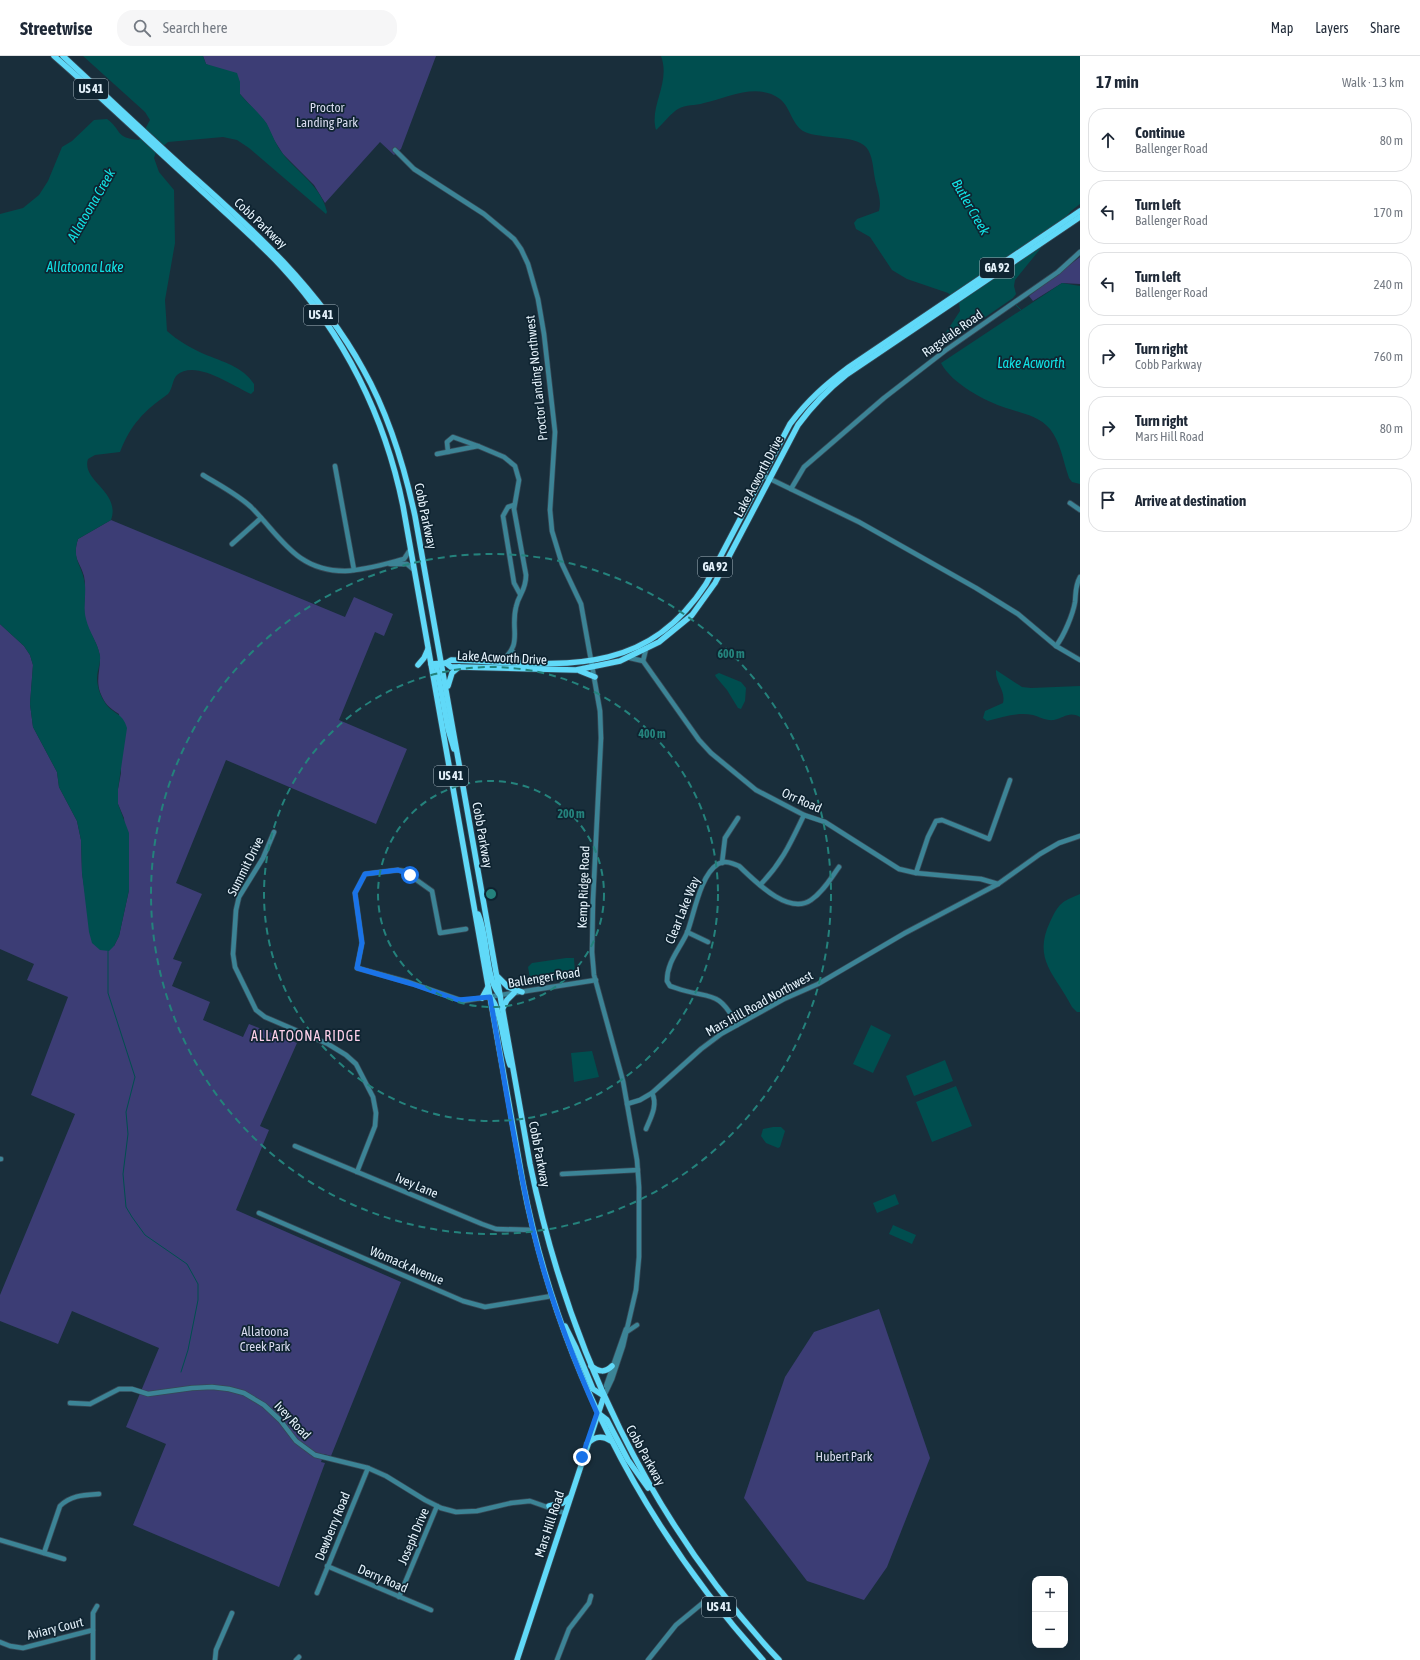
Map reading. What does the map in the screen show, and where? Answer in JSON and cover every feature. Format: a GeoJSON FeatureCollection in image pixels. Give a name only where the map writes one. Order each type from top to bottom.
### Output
{"type":"FeatureCollection","features":[{"type":"Feature","properties":{"kind":"main road","name":"Cobb Parkway"},"geometry":{"type":"LineString","coordinates":[[54,56],[130,121]]}},
{"type":"Feature","properties":{"kind":"main road","name":"Cobb Parkway"},"geometry":{"type":"LineString","coordinates":[[63,56],[282,268],[323,318],[350,361],[371,403],[388,448],[400,492],[428,646],[439,664],[448,696],[500,995],[541,1216],[568,1307],[604,1396],[628,1446],[658,1499],[714,1583],[779,1660]]}},
{"type":"Feature","properties":{"kind":"main road","name":"Cobb Parkway"},"geometry":{"type":"LineString","coordinates":[[165,154],[285,262],[326,310],[357,357],[387,418],[406,475],[419,538],[439,664],[474,908],[533,1230],[552,1296],[575,1361],[597,1413],[661,1528],[710,1597],[763,1660]]}},
{"type":"Feature","properties":{"kind":"main road","name":"Lake Acworth Drive"},"geometry":{"type":"LineString","coordinates":[[439,664],[459,668],[576,670],[593,668],[630,658],[646,649],[685,622],[707,595],[720,574],[798,425],[812,406],[846,375],[1080,211]]}},
{"type":"Feature","properties":{"kind":"main road","name":"Lake Acworth Drive"},"geometry":{"type":"LineString","coordinates":[[439,664],[451,660],[572,664],[592,661],[619,654],[645,642],[667,628],[692,605],[715,567],[790,424],[808,402],[827,384],[1080,217]]}},
{"type":"Feature","properties":{"kind":"main road"},"geometry":{"type":"LineString","coordinates":[[350,361],[357,357]]}},
{"type":"Feature","properties":{"kind":"main road"},"geometry":{"type":"LineString","coordinates":[[418,665],[424,658],[428,646]]}},
{"type":"Feature","properties":{"kind":"main road"},"geometry":{"type":"LineString","coordinates":[[439,664],[448,729],[453,747],[458,756]]}},
{"type":"Feature","properties":{"kind":"main road"},"geometry":{"type":"LineString","coordinates":[[448,696],[449,678],[452,673],[459,668]]}},
{"type":"Feature","properties":{"kind":"main road"},"geometry":{"type":"LineString","coordinates":[[576,670],[595,677]]}},
{"type":"Feature","properties":{"kind":"main road"},"geometry":{"type":"LineString","coordinates":[[474,908],[479,916],[485,937],[493,984],[500,995]]}},
{"type":"Feature","properties":{"kind":"main road"},"geometry":{"type":"LineString","coordinates":[[497,976],[508,987],[522,992]]}},
{"type":"Feature","properties":{"kind":"main road"},"geometry":{"type":"LineString","coordinates":[[482,998],[488,987]]}},
{"type":"Feature","properties":{"kind":"main road"},"geometry":{"type":"LineString","coordinates":[[503,1011],[506,1003],[514,993]]}},
{"type":"Feature","properties":{"kind":"main road"},"geometry":{"type":"LineString","coordinates":[[490,997],[497,1007],[503,1044],[515,1076]]}},
{"type":"Feature","properties":{"kind":"main road"},"geometry":{"type":"LineString","coordinates":[[560,1318],[574,1343],[593,1389],[604,1396]]}},
{"type":"Feature","properties":{"kind":"main road"},"geometry":{"type":"LineString","coordinates":[[591,1366],[601,1371],[612,1366]]}},
{"type":"Feature","properties":{"kind":"main road","name":"Mars Hill Road"},"geometry":{"type":"LineString","coordinates":[[517,1660],[564,1513],[604,1396]]}},
{"type":"Feature","properties":{"kind":"main road"},"geometry":{"type":"LineString","coordinates":[[597,1413],[607,1420],[631,1465],[658,1499]]}},
{"type":"Feature","properties":{"kind":"main road"},"geometry":{"type":"LineString","coordinates":[[587,1444],[593,1439],[601,1436],[612,1442]]}},
{"type":"Feature","properties":{"kind":"main road"},"geometry":{"type":"LineString","coordinates":[[549,1506],[560,1504],[569,1498]]}},
{"type":"Feature","properties":{"kind":"street","name":"Proctor Landing Northwest"},"geometry":{"type":"LineString","coordinates":[[395,150],[414,169],[484,214],[501,227],[521,249],[528,264],[538,299],[553,408],[555,432],[550,510],[552,532],[562,564],[581,604],[593,668]]}},
{"type":"Feature","properties":{"kind":"street","name":"Ragsdale Road"},"geometry":{"type":"LineString","coordinates":[[791,489],[804,467],[916,372],[1058,272],[1080,252]]}},
{"type":"Feature","properties":{"kind":"street"},"geometry":{"type":"LineString","coordinates":[[448,452],[447,442],[453,436],[504,457],[515,466],[519,480],[514,505],[526,575],[526,586],[520,594],[515,609],[516,637],[512,652],[500,662]]}},
{"type":"Feature","properties":{"kind":"street"},"geometry":{"type":"LineString","coordinates":[[437,454],[478,446]]}},
{"type":"Feature","properties":{"kind":"street"},"geometry":{"type":"LineString","coordinates":[[335,466],[354,570]]}},
{"type":"Feature","properties":{"kind":"street"},"geometry":{"type":"LineString","coordinates":[[203,474],[237,496],[261,518],[286,548],[302,559],[326,569],[354,570],[388,564],[406,558],[411,548]]}},
{"type":"Feature","properties":{"kind":"street"},"geometry":{"type":"LineString","coordinates":[[762,475],[859,522],[993,598],[1035,627],[1056,646],[1080,660]]}},
{"type":"Feature","properties":{"kind":"street"},"geometry":{"type":"LineString","coordinates":[[1070,503],[1080,510]]}},
{"type":"Feature","properties":{"kind":"street"},"geometry":{"type":"LineString","coordinates":[[514,505],[508,507],[503,516],[514,583],[520,594]]}},
{"type":"Feature","properties":{"kind":"street"},"geometry":{"type":"LineString","coordinates":[[232,544],[261,518]]}},
{"type":"Feature","properties":{"kind":"street"},"geometry":{"type":"LineString","coordinates":[[388,564],[407,564],[415,570]]}},
{"type":"Feature","properties":{"kind":"street"},"geometry":{"type":"LineString","coordinates":[[1056,646],[1064,635],[1074,606],[1076,586],[1080,578]]}},
{"type":"Feature","properties":{"kind":"street"},"geometry":{"type":"LineString","coordinates":[[630,658],[643,661],[646,649]]}},
{"type":"Feature","properties":{"kind":"street"},"geometry":{"type":"LineString","coordinates":[[512,652],[514,657],[522,663]]}},
{"type":"Feature","properties":{"kind":"street","name":"Orr Road"},"geometry":{"type":"LineString","coordinates":[[643,661],[699,740],[711,753],[756,790],[804,815],[825,822],[893,867],[916,873],[981,879],[998,884]]}},
{"type":"Feature","properties":{"kind":"street","name":"Kemp Ridge Road"},"geometry":{"type":"LineString","coordinates":[[593,668],[598,695],[601,734],[592,952],[596,980],[604,1016],[615,1049],[627,1104]]}},
{"type":"Feature","properties":{"kind":"street"},"geometry":{"type":"LineString","coordinates":[[916,873],[936,821],[942,820],[989,839],[1010,780]]}},
{"type":"Feature","properties":{"kind":"street"},"geometry":{"type":"LineString","coordinates":[[760,885],[775,870],[782,859],[804,815]]}},
{"type":"Feature","properties":{"kind":"street"},"geometry":{"type":"LineString","coordinates":[[738,818],[725,838],[722,863],[731,863],[738,866],[760,885],[784,901],[806,903],[819,893],[839,867]]}},
{"type":"Feature","properties":{"kind":"street","name":"Summit Drive"},"geometry":{"type":"LineString","coordinates":[[274,832],[263,858],[239,897],[236,910],[233,954],[235,967],[256,1010],[265,1018],[328,1044],[346,1055],[356,1064],[373,1098],[376,1113],[375,1126],[357,1172]]}},
{"type":"Feature","properties":{"kind":"street","name":"Mars Hill Road Northwest"},"geometry":{"type":"LineString","coordinates":[[627,1104],[640,1100],[652,1093],[701,1049],[737,1025],[784,999],[818,984],[905,933],[998,884],[1040,854],[1060,843],[1080,836]]}},
{"type":"Feature","properties":{"kind":"street","name":"Clear Lake Way"},"geometry":{"type":"LineString","coordinates":[[722,863],[718,864],[708,873],[687,932],[669,965],[667,981],[676,988],[721,1000],[727,1006],[737,1025]]}},
{"type":"Feature","properties":{"kind":"street","name":"Ballenger Road"},"geometry":{"type":"LineString","coordinates":[[466,929],[440,933],[432,891],[404,871],[398,870],[365,874],[355,893],[362,943],[357,968],[412,984],[458,1000],[490,997],[596,980]]}},
{"type":"Feature","properties":{"kind":"street"},"geometry":{"type":"LineString","coordinates":[[687,932],[708,942]]}},
{"type":"Feature","properties":{"kind":"street"},"geometry":{"type":"LineString","coordinates":[[646,1129],[655,1107],[656,1100],[652,1093]]}},
{"type":"Feature","properties":{"kind":"street"},"geometry":{"type":"LineString","coordinates":[[604,1396],[612,1380],[628,1331],[639,1266],[638,1170],[627,1104]]}},
{"type":"Feature","properties":{"kind":"street","name":"Ivey Lane"},"geometry":{"type":"LineString","coordinates":[[295,1146],[491,1227],[533,1230]]}},
{"type":"Feature","properties":{"kind":"street"},"geometry":{"type":"LineString","coordinates":[[562,1174],[638,1170]]}},
{"type":"Feature","properties":{"kind":"street","name":"Womack Avenue"},"geometry":{"type":"LineString","coordinates":[[259,1213],[462,1301],[480,1307],[552,1296]]}},
{"type":"Feature","properties":{"kind":"street"},"geometry":{"type":"LineString","coordinates":[[604,1396],[612,1366],[629,1322]]}},
{"type":"Feature","properties":{"kind":"street"},"geometry":{"type":"LineString","coordinates":[[628,1331],[637,1325]]}},
{"type":"Feature","properties":{"kind":"street","name":"Ivey Road"},"geometry":{"type":"LineString","coordinates":[[70,1403],[90,1404],[119,1389],[132,1389],[148,1394],[198,1387],[229,1389],[244,1393],[264,1405],[280,1420],[296,1441],[315,1455],[368,1468],[393,1479],[437,1506],[456,1512],[477,1511],[525,1501],[549,1506],[564,1513]]}},
{"type":"Feature","properties":{"kind":"street","name":"Dewberry Road"},"geometry":{"type":"LineString","coordinates":[[317,1593],[368,1468]]}},
{"type":"Feature","properties":{"kind":"street"},"geometry":{"type":"LineString","coordinates":[[44,1553],[60,1506],[65,1501],[82,1495],[99,1494]]}},
{"type":"Feature","properties":{"kind":"street","name":"Joseph Drive"},"geometry":{"type":"LineString","coordinates":[[399,1597],[437,1506]]}},
{"type":"Feature","properties":{"kind":"street"},"geometry":{"type":"LineString","coordinates":[[0,1540],[64,1559]]}},
{"type":"Feature","properties":{"kind":"street","name":"Derry Road"},"geometry":{"type":"LineString","coordinates":[[328,1566],[431,1610]]}},
{"type":"Feature","properties":{"kind":"street"},"geometry":{"type":"LineString","coordinates":[[557,1660],[569,1629],[589,1603],[591,1596]]}},
{"type":"Feature","properties":{"kind":"street"},"geometry":{"type":"LineString","coordinates":[[648,1660],[676,1625],[710,1597]]}},
{"type":"Feature","properties":{"kind":"street","name":"Aviary Court"},"geometry":{"type":"LineString","coordinates":[[93,1660],[93,1614],[97,1606]]}},
{"type":"Feature","properties":{"kind":"street"},"geometry":{"type":"LineString","coordinates":[[215,1660],[216,1650],[232,1613]]}},
{"type":"Feature","properties":{"kind":"street","name":"Aviary Court"},"geometry":{"type":"LineString","coordinates":[[0,1642],[10,1646],[23,1648],[93,1630]]}},
{"type":"Feature","properties":{"kind":"green space","name":"Proctor Landing Park"},"geometry":{"type":"Polygon","coordinates":[[[203,56],[436,56],[401,149],[394,155],[380,142],[325,203],[314,185],[283,154],[266,123],[240,94],[240,82],[206,64],[203,56]]]}},
{"type":"Feature","properties":{"kind":"green space"},"geometry":{"type":"Polygon","coordinates":[[[1080,257],[1080,284],[1062,283],[1033,301],[1029,296],[1080,257]]]}},
{"type":"Feature","properties":{"kind":"green space","name":"Allatoona Creek Park"},"geometry":{"type":"Polygon","coordinates":[[[111,520],[345,617],[354,597],[393,614],[384,636],[375,632],[339,720],[407,749],[376,824],[226,760],[176,883],[202,894],[173,959],[182,962],[172,986],[210,1002],[203,1020],[243,1037],[249,1024],[297,1043],[260,1126],[269,1130],[236,1210],[401,1282],[331,1456],[324,1454],[321,1462],[325,1463],[279,1587],[133,1525],[166,1444],[126,1427],[159,1348],[72,1311],[58,1344],[0,1321],[0,1295],[75,1114],[31,1095],[68,997],[27,980],[34,964],[0,949],[0,624],[24,646],[30,655],[33,665],[30,704],[33,727],[57,772],[59,787],[77,821],[81,840],[82,873],[86,899],[114,946],[119,936],[129,890],[124,818],[118,804],[118,789],[121,773],[119,714],[107,705],[100,692],[98,679],[100,659],[98,649],[85,619],[85,581],[76,555],[78,539],[111,520]]]}},
{"type":"Feature","properties":{"kind":"green space","name":"Hubert Park"},"geometry":{"type":"Polygon","coordinates":[[[879,1309],[930,1458],[887,1567],[864,1600],[807,1581],[744,1498],[785,1377],[814,1332],[879,1309]]]}},
{"type":"Feature","properties":{"kind":"water","name":"Allatoona Lake"},"geometry":{"type":"Polygon","coordinates":[[[83,56],[203,56],[206,64],[237,73],[240,82],[240,94],[267,124],[283,154],[315,187],[327,212],[326,214],[249,148],[237,140],[223,137],[168,142],[156,152],[154,158],[159,172],[174,190],[175,243],[165,300],[167,331],[194,349],[225,362],[244,373],[254,384],[254,391],[251,394],[224,380],[204,372],[194,370],[185,371],[175,377],[168,394],[145,412],[139,419],[124,442],[120,452],[95,455],[88,459],[87,467],[90,474],[111,501],[113,510],[111,520],[78,539],[76,553],[84,578],[86,619],[100,656],[97,678],[99,690],[107,705],[123,719],[127,728],[118,789],[118,804],[129,833],[129,890],[119,936],[114,946],[109,951],[100,950],[92,943],[89,932],[82,873],[81,840],[77,821],[59,787],[57,772],[33,727],[30,704],[33,665],[30,655],[24,646],[0,624],[0,214],[23,208],[39,195],[48,181],[62,147],[72,141],[94,120],[107,119],[122,135],[131,139],[139,140],[150,120],[145,112],[83,56]]]}},
{"type":"Feature","properties":{"kind":"water"},"geometry":{"type":"Polygon","coordinates":[[[661,56],[1080,56],[1080,204],[1071,211],[1015,280],[1014,286],[1016,294],[1013,298],[936,351],[935,349],[960,311],[959,302],[948,293],[907,279],[892,270],[870,237],[856,229],[854,223],[857,219],[879,211],[880,207],[880,199],[872,162],[866,147],[861,143],[846,139],[820,136],[805,132],[797,126],[787,107],[780,99],[771,94],[752,91],[701,104],[681,107],[656,130],[655,112],[663,76],[661,56]]]}},
{"type":"Feature","properties":{"kind":"water","name":"Lake Acworth"},"geometry":{"type":"Polygon","coordinates":[[[1062,283],[1080,286],[1080,484],[1072,482],[1069,478],[1057,440],[1046,425],[1024,413],[998,405],[970,391],[953,378],[941,363],[1062,283]]]}},
{"type":"Feature","properties":{"kind":"water"},"geometry":{"type":"Polygon","coordinates":[[[996,670],[1022,687],[1080,686],[1080,717],[1070,715],[1051,720],[1033,715],[1021,714],[1010,715],[987,721],[983,718],[985,711],[1003,703],[1004,698],[997,679],[996,670]]]}},
{"type":"Feature","properties":{"kind":"water"},"geometry":{"type":"Polygon","coordinates":[[[719,673],[741,682],[746,688],[745,701],[741,709],[738,708],[727,690],[716,677],[715,675],[719,673]]]}},
{"type":"Feature","properties":{"kind":"water"},"geometry":{"type":"Polygon","coordinates":[[[1080,894],[1080,1012],[1077,1012],[1072,1007],[1048,967],[1044,947],[1045,935],[1058,907],[1065,901],[1080,894]]]}},
{"type":"Feature","properties":{"kind":"water"},"geometry":{"type":"Polygon","coordinates":[[[574,958],[575,973],[535,982],[530,979],[528,967],[532,963],[574,958]]]}},
{"type":"Feature","properties":{"kind":"water"},"geometry":{"type":"Polygon","coordinates":[[[871,1025],[891,1035],[873,1073],[853,1064],[871,1025]]]}},
{"type":"Feature","properties":{"kind":"water"},"geometry":{"type":"Polygon","coordinates":[[[592,1051],[599,1077],[574,1082],[571,1053],[592,1051]]]}},
{"type":"Feature","properties":{"kind":"water"},"geometry":{"type":"Polygon","coordinates":[[[945,1060],[953,1081],[914,1096],[906,1076],[945,1060]]]}},
{"type":"Feature","properties":{"kind":"water"},"geometry":{"type":"Polygon","coordinates":[[[956,1086],[972,1126],[932,1142],[916,1102],[956,1086]]]}},
{"type":"Feature","properties":{"kind":"water"},"geometry":{"type":"Polygon","coordinates":[[[781,1127],[785,1131],[780,1147],[778,1148],[766,1143],[761,1136],[763,1129],[781,1127]]]}},
{"type":"Feature","properties":{"kind":"water"},"geometry":{"type":"Polygon","coordinates":[[[895,1194],[899,1204],[877,1213],[873,1203],[895,1194]]]}},
{"type":"Feature","properties":{"kind":"water"},"geometry":{"type":"Polygon","coordinates":[[[893,1225],[916,1235],[912,1244],[889,1234],[893,1225]]]}},
{"type":"Feature","properties":{"kind":"waterway","name":"Butler Creek"},"geometry":{"type":"LineString","coordinates":[[1015,304],[1021,310]]}},
{"type":"Feature","properties":{"kind":"waterway"},"geometry":{"type":"LineString","coordinates":[[108,951],[108,993],[135,1077],[126,1112],[128,1134],[123,1174],[126,1207],[145,1235],[187,1264],[198,1284],[198,1300],[188,1350],[181,1372]]}},
{"type":"Feature","properties":{"kind":"district","name":"ALLATOONA RIDGE"},"geometry":{"type":"Point","coordinates":[306,1036]}},
{"type":"Feature","properties":{"kind":"route"},"geometry":{"type":"LineString","coordinates":[[410,875],[404,871],[398,870],[365,874],[355,893],[362,943],[357,968],[412,984],[458,1000],[463,1001],[490,997],[523,1183],[533,1230],[545,1274],[567,1340],[597,1413],[582,1457]]}},
{"type":"Feature","properties":{"kind":"water label","name":"Allatoona Creek"},"geometry":{"type":"Point","coordinates":[91,205]}}]}
